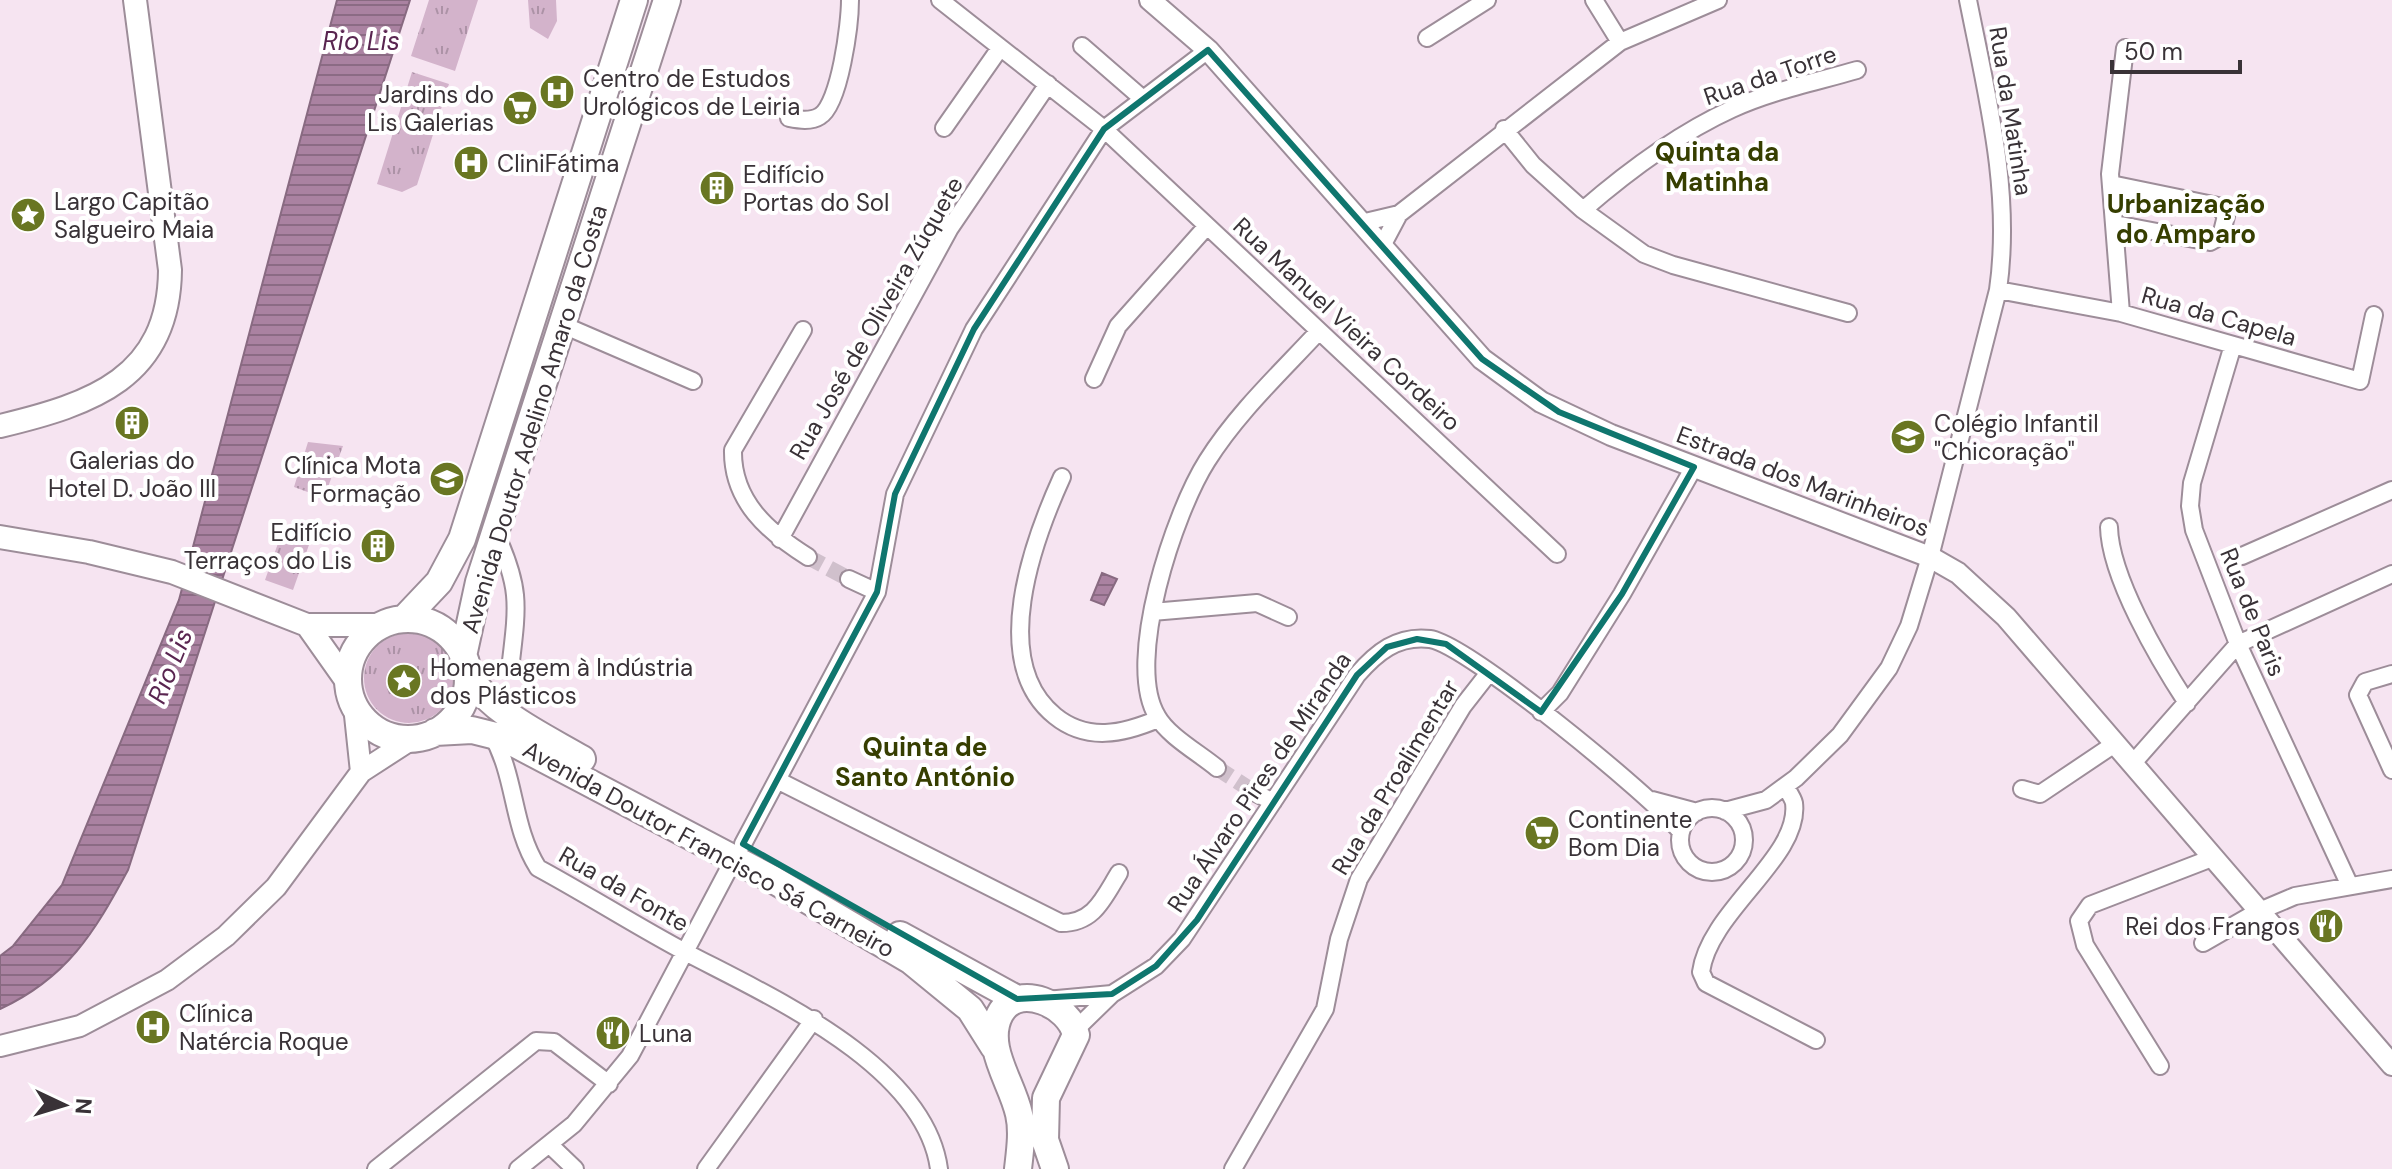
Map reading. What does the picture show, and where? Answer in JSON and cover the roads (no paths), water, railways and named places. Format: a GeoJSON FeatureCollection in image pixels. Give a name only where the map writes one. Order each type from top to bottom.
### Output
{"type":"FeatureCollection","features":[{"type":"Feature","properties":{"kind":"main road"},"geometry":{"type":"LineString","coordinates":[[0,426],[112,387],[140,363],[162,329],[170,293],[170,270],[135,0]]}},
{"type":"Feature","properties":{"kind":"main road","name":"Avenida Doutor Adelino Amaro da Costa"},"geometry":{"type":"LineString","coordinates":[[392,622],[439,582],[462,539],[634,0]]}},
{"type":"Feature","properties":{"kind":"main road","name":"Avenida Doutor Adelino Amaro da Costa"},"geometry":{"type":"LineString","coordinates":[[465,665],[471,610],[667,0]]}},
{"type":"Feature","properties":{"kind":"main road"},"geometry":{"type":"LineString","coordinates":[[0,537],[89,552],[172,572],[307,625],[392,622],[437,627],[451,637],[465,665],[459,709],[423,736],[378,731],[307,625]]}},
{"type":"Feature","properties":{"kind":"main road"},"geometry":{"type":"LineString","coordinates":[[351,695],[356,649],[392,622]]}},
{"type":"Feature","properties":{"kind":"main road","name":"Avenida Doutor Francisco Sá Carneiro"},"geometry":{"type":"LineString","coordinates":[[465,665],[482,695],[513,719],[739,852],[910,960],[970,1009],[994,1047],[1009,1080],[1019,1117],[1018,1169]]}},
{"type":"Feature","properties":{"kind":"main road","name":"Avenida Doutor Francisco Sá Carneiro"},"geometry":{"type":"LineString","coordinates":[[423,736],[491,733],[739,852],[1068,1017],[1075,1030]]}},
{"type":"Feature","properties":{"kind":"main road"},"geometry":{"type":"LineString","coordinates":[[994,1047],[1000,1013],[1029,1000]]}},
{"type":"Feature","properties":{"kind":"main road"},"geometry":{"type":"LineString","coordinates":[[1055,1169],[1045,1140],[1046,1098],[1075,1043],[1075,1030]]}},
{"type":"Feature","properties":{"kind":"street"},"geometry":{"type":"LineString","coordinates":[[789,118],[811,120],[821,116],[828,107],[843,54],[850,0]]}},
{"type":"Feature","properties":{"kind":"street","name":"Rua Manuel Vieira Cordeiro"},"geometry":{"type":"LineString","coordinates":[[940,0],[1104,129],[1557,554]]}},
{"type":"Feature","properties":{"kind":"street","name":"Estrada dos Marinheiros"},"geometry":{"type":"LineString","coordinates":[[1152,0],[1208,50],[1465,342],[1521,390],[1578,421],[1930,557],[1958,573],[1986,597],[2116,743],[2257,912],[2392,1065]]}},
{"type":"Feature","properties":{"kind":"street"},"geometry":{"type":"LineString","coordinates":[[1427,38],[1487,0]]}},
{"type":"Feature","properties":{"kind":"street"},"geometry":{"type":"LineString","coordinates":[[1594,0],[1620,42]]}},
{"type":"Feature","properties":{"kind":"street"},"geometry":{"type":"LineString","coordinates":[[1382,246],[1399,214],[1504,129],[1620,42],[1718,0]]}},
{"type":"Feature","properties":{"kind":"street","name":"Rua da Matinha"},"geometry":{"type":"LineString","coordinates":[[1930,557],[1998,290],[2003,198],[1968,0]]}},
{"type":"Feature","properties":{"kind":"street"},"geometry":{"type":"LineString","coordinates":[[1082,46],[1143,99]]}},
{"type":"Feature","properties":{"kind":"street"},"geometry":{"type":"LineString","coordinates":[[944,128],[1000,48]]}},
{"type":"Feature","properties":{"kind":"street"},"geometry":{"type":"LineString","coordinates":[[2121,313],[2111,184],[2125,48]]}},
{"type":"Feature","properties":{"kind":"street"},"geometry":{"type":"LineString","coordinates":[[518,1169],[551,1146],[609,1084],[644,1033],[877,592],[895,494],[967,343],[1104,129],[1208,50]]}},
{"type":"Feature","properties":{"kind":"street","name":"Rua da Torre"},"geometry":{"type":"LineString","coordinates":[[1583,210],[1657,152],[1735,107],[1857,70]]}},
{"type":"Feature","properties":{"kind":"street","name":"Rua José de Oliveira Zúquete"},"geometry":{"type":"LineString","coordinates":[[780,539],[950,228],[1048,84]]}},
{"type":"Feature","properties":{"kind":"street"},"geometry":{"type":"LineString","coordinates":[[1504,129],[1533,165],[1583,210],[1615,236],[1663,262],[1848,313]]}},
{"type":"Feature","properties":{"kind":"street"},"geometry":{"type":"LineString","coordinates":[[2111,184],[2218,206],[2226,216],[2221,236],[2210,242],[2115,224]]}},
{"type":"Feature","properties":{"kind":"street"},"geometry":{"type":"LineString","coordinates":[[1361,223],[1399,214]]}},
{"type":"Feature","properties":{"kind":"street"},"geometry":{"type":"LineString","coordinates":[[1094,379],[1118,326],[1207,226]]}},
{"type":"Feature","properties":{"kind":"street","name":"Rua da Capela"},"geometry":{"type":"LineString","coordinates":[[1998,290],[2121,313],[2360,381],[2374,315]]}},
{"type":"Feature","properties":{"kind":"street"},"geometry":{"type":"LineString","coordinates":[[563,325],[693,381]]}},
{"type":"Feature","properties":{"kind":"street"},"geometry":{"type":"LineString","coordinates":[[803,330],[733,450],[742,493],[763,525],[808,557]]}},
{"type":"Feature","properties":{"kind":"street"},"geometry":{"type":"LineString","coordinates":[[1217,768],[1158,719],[1145,682],[1152,612],[1178,527],[1207,461],[1319,331]]}},
{"type":"Feature","properties":{"kind":"street","name":"Rua de Paris"},"geometry":{"type":"LineString","coordinates":[[2233,345],[2192,483],[2190,506],[2194,530],[2238,644],[2350,886]]}},
{"type":"Feature","properties":{"kind":"street"},"geometry":{"type":"LineString","coordinates":[[1541,712],[1560,693],[1622,594],[1694,467]]}},
{"type":"Feature","properties":{"kind":"street"},"geometry":{"type":"LineString","coordinates":[[1062,477],[1040,524],[1023,601],[1023,664],[1032,689],[1044,708],[1080,731],[1102,734],[1131,730],[1158,719]]}},
{"type":"Feature","properties":{"kind":"street"},"geometry":{"type":"LineString","coordinates":[[2242,556],[2392,490]]}},
{"type":"Feature","properties":{"kind":"street"},"geometry":{"type":"LineString","coordinates":[[2109,527],[2109,546],[2150,640],[2187,703]]}},
{"type":"Feature","properties":{"kind":"street"},"geometry":{"type":"LineString","coordinates":[[495,532],[509,562],[517,595],[511,661]]}},
{"type":"Feature","properties":{"kind":"street","name":"Rua Álvaro Pires de Miranda"},"geometry":{"type":"LineString","coordinates":[[1651,800],[1697,812],[1706,809],[1725,811],[1766,800],[1785,786],[1840,735],[1889,668],[1909,626],[1930,557]]}},
{"type":"Feature","properties":{"kind":"street"},"geometry":{"type":"LineString","coordinates":[[2133,763],[2238,644],[2392,574]]}},
{"type":"Feature","properties":{"kind":"street"},"geometry":{"type":"LineString","coordinates":[[849,579],[877,592]]}},
{"type":"Feature","properties":{"kind":"street"},"geometry":{"type":"LineString","coordinates":[[1152,612],[1257,603],[1288,617]]}},
{"type":"Feature","properties":{"kind":"street","name":"Rua Álvaro Pires de Miranda"},"geometry":{"type":"LineString","coordinates":[[1075,1030],[1112,994],[1156,966],[1182,939],[1357,675],[1387,647],[1403,641],[1431,639],[1446,644],[1541,712],[1651,800],[1681,832],[1684,856],[1698,870],[1726,870],[1734,864],[1744,847],[1744,837],[1766,800]]}},
{"type":"Feature","properties":{"kind":"street","name":"Rua da Proalimentar"},"geometry":{"type":"LineString","coordinates":[[1233,1169],[1325,1009],[1351,896],[1359,879],[1463,706],[1488,674]]}},
{"type":"Feature","properties":{"kind":"street"},"geometry":{"type":"LineString","coordinates":[[2392,674],[2365,682],[2358,695],[2392,770]]}},
{"type":"Feature","properties":{"kind":"street"},"geometry":{"type":"LineString","coordinates":[[351,695],[361,772]]}},
{"type":"Feature","properties":{"kind":"street","name":"Rua da Fonte"},"geometry":{"type":"LineString","coordinates":[[491,733],[515,794],[522,842],[538,868],[686,952],[814,1019],[864,1059],[899,1094],[933,1141],[939,1169]]}},
{"type":"Feature","properties":{"kind":"street"},"geometry":{"type":"LineString","coordinates":[[0,1046],[80,1026],[156,988],[199,957],[276,887],[361,772],[423,736]]}},
{"type":"Feature","properties":{"kind":"street"},"geometry":{"type":"LineString","coordinates":[[2022,789],[2040,794],[2116,743]]}},
{"type":"Feature","properties":{"kind":"street"},"geometry":{"type":"LineString","coordinates":[[777,780],[1061,923],[1082,921],[1093,914],[1119,873]]}},
{"type":"Feature","properties":{"kind":"street"},"geometry":{"type":"LineString","coordinates":[[1785,786],[1794,803],[1789,826],[1772,863],[1712,936],[1701,972],[1706,983],[1816,1040]]}},
{"type":"Feature","properties":{"kind":"street"},"geometry":{"type":"LineString","coordinates":[[1254,792],[1273,802]]}},
{"type":"Feature","properties":{"kind":"street"},"geometry":{"type":"LineString","coordinates":[[1725,811],[1738,821],[1744,837]]}},
{"type":"Feature","properties":{"kind":"street"},"geometry":{"type":"LineString","coordinates":[[1681,832],[1697,812]]}},
{"type":"Feature","properties":{"kind":"street"},"geometry":{"type":"LineString","coordinates":[[2160,1066],[2085,945],[2079,921],[2090,905],[2212,858]]}},
{"type":"Feature","properties":{"kind":"street"},"geometry":{"type":"LineString","coordinates":[[2203,943],[2257,912],[2295,896],[2392,879]]}},
{"type":"Feature","properties":{"kind":"street","name":"Rua Álvaro Pires de Miranda"},"geometry":{"type":"LineString","coordinates":[[1029,1000],[1112,994]]}},
{"type":"Feature","properties":{"kind":"street"},"geometry":{"type":"LineString","coordinates":[[706,1169],[814,1019]]}},
{"type":"Feature","properties":{"kind":"street"},"geometry":{"type":"LineString","coordinates":[[376,1169],[536,1041],[554,1042],[609,1084]]}},
{"type":"Feature","properties":{"kind":"street"},"geometry":{"type":"LineString","coordinates":[[551,1146],[575,1169]]}},
{"type":"Feature","properties":{"kind":"water","name":"Rio Lis"},"geometry":{"type":"Polygon","coordinates":[[[337,0],[410,0],[128,870],[103,914],[76,952],[43,983],[0,1009],[0,956],[13,946],[62,885],[179,600],[337,0]]]}},
{"type":"Feature","properties":{"kind":"water"},"geometry":{"type":"Polygon","coordinates":[[[1102,573],[1117,579],[1104,605],[1091,600],[1102,573]]]}},
{"type":"Feature","properties":{"kind":"tunnel"},"geometry":{"type":"LineString","coordinates":[[808,557],[849,579]]}},
{"type":"Feature","properties":{"kind":"tunnel"},"geometry":{"type":"LineString","coordinates":[[1217,768],[1254,792]]}},
{"type":"Feature","properties":{"kind":"place","name":"Centro de Estudos Urológicos de Leiria"},"geometry":{"type":"Point","coordinates":[557,92]}},
{"type":"Feature","properties":{"kind":"place","name":"Jardins do Lis Galerias"},"geometry":{"type":"Point","coordinates":[520,108]}},
{"type":"Feature","properties":{"kind":"place","name":"CliniFátima"},"geometry":{"type":"Point","coordinates":[471,163]}},
{"type":"Feature","properties":{"kind":"place","name":"Edifício Portas do Sol"},"geometry":{"type":"Point","coordinates":[717,188]}},
{"type":"Feature","properties":{"kind":"place","name":"Largo Capitão Salgueiro Maia"},"geometry":{"type":"Point","coordinates":[28,215]}},
{"type":"Feature","properties":{"kind":"place","name":"Galerias do Hotel D. João III"},"geometry":{"type":"Point","coordinates":[132,423]}},
{"type":"Feature","properties":{"kind":"place","name":"Colégio Infantil \"Chicoração\""},"geometry":{"type":"Point","coordinates":[1908,437]}},
{"type":"Feature","properties":{"kind":"place","name":"Clínica Mota Formação"},"geometry":{"type":"Point","coordinates":[447,479]}},
{"type":"Feature","properties":{"kind":"place","name":"Edifício Terraços do Lis"},"geometry":{"type":"Point","coordinates":[378,546]}},
{"type":"Feature","properties":{"kind":"place","name":"Homenagem à Indústria dos Plásticos"},"geometry":{"type":"Point","coordinates":[404,681]}},
{"type":"Feature","properties":{"kind":"place","name":"Continente Bom Dia"},"geometry":{"type":"Point","coordinates":[1542,833]}},
{"type":"Feature","properties":{"kind":"place","name":"Rei dos Frangos"},"geometry":{"type":"Point","coordinates":[2326,926]}},
{"type":"Feature","properties":{"kind":"place","name":"Clínica Natércia Roque"},"geometry":{"type":"Point","coordinates":[153,1027]}},
{"type":"Feature","properties":{"kind":"place","name":"Luna"},"geometry":{"type":"Point","coordinates":[613,1033]}},
{"type":"Feature","properties":{"kind":"district","name":"Quinta da Matinha"},"geometry":{"type":"Point","coordinates":[1717,167]}},
{"type":"Feature","properties":{"kind":"district","name":"Urbanização do Amparo"},"geometry":{"type":"Point","coordinates":[2186,219]}},
{"type":"Feature","properties":{"kind":"district","name":"Quinta de Santo António"},"geometry":{"type":"Point","coordinates":[925,762]}}]}
